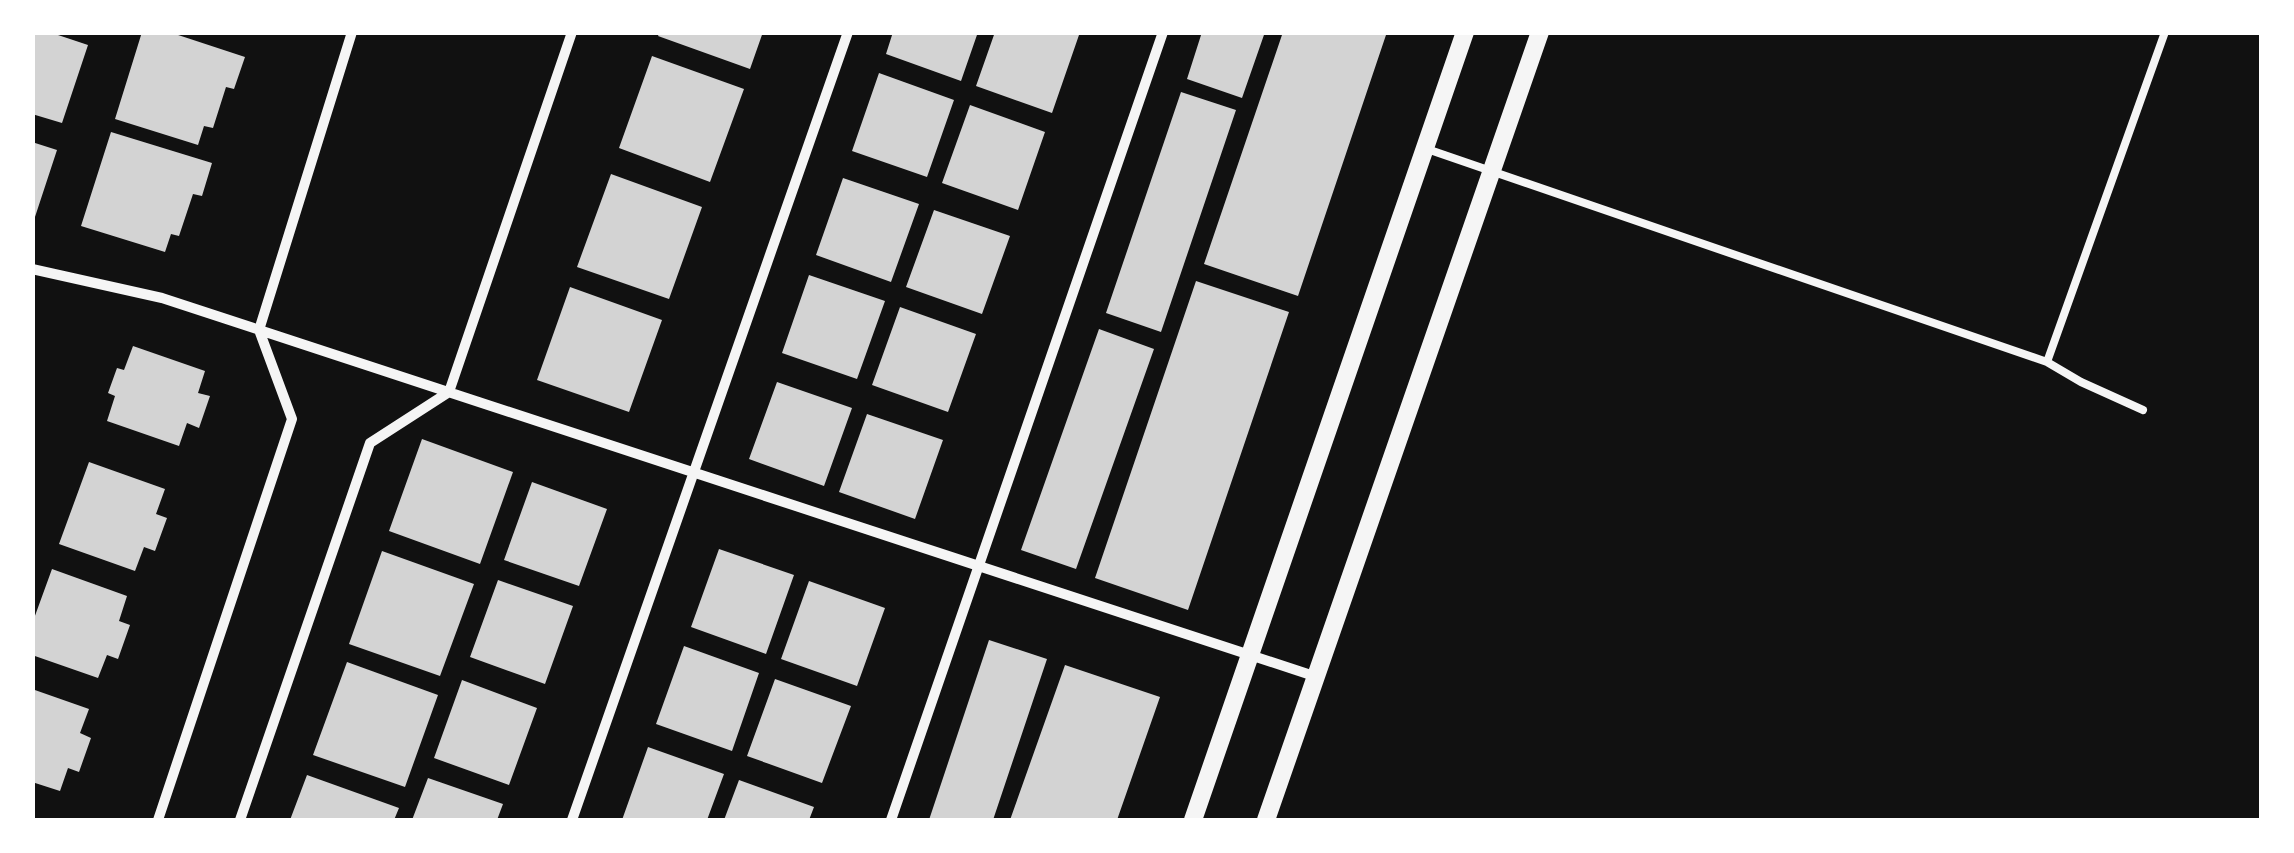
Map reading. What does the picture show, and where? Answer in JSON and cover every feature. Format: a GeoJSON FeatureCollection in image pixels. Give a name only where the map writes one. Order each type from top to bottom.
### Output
{"type":"FeatureCollection","features":[{"type":"Feature","properties":{"kind":"street"},"geometry":{"type":"LineString","coordinates":[[158,820],[292,419],[259,330],[352,32]]}},
{"type":"Feature","properties":{"kind":"street"},"geometry":{"type":"LineString","coordinates":[[240,820],[370,443],[448,392],[572,32]]}},
{"type":"Feature","properties":{"kind":"street"},"geometry":{"type":"LineString","coordinates":[[572,820],[848,32]]}},
{"type":"Feature","properties":{"kind":"street"},"geometry":{"type":"LineString","coordinates":[[892,820],[1163,32]]}},
{"type":"Feature","properties":{"kind":"street"},"geometry":{"type":"LineString","coordinates":[[1193,820],[1465,32]]}},
{"type":"Feature","properties":{"kind":"street"},"geometry":{"type":"LineString","coordinates":[[1266,820],[1540,32]]}},
{"type":"Feature","properties":{"kind":"street"},"geometry":{"type":"LineString","coordinates":[[32,269],[162,298],[1317,677]]}},
{"type":"Feature","properties":{"kind":"lane"},"geometry":{"type":"LineString","coordinates":[[2046,362],[2165,32]]}},
{"type":"Feature","properties":{"kind":"lane"},"geometry":{"type":"LineString","coordinates":[[1425,148],[2046,362],[2143,410]]}},
{"type":"Feature","properties":{"kind":"building"},"geometry":{"type":"Polygon","coordinates":[[[32,32],[49,32],[88,45],[62,123],[32,114],[32,32]]]}},
{"type":"Feature","properties":{"kind":"building"},"geometry":{"type":"Polygon","coordinates":[[[142,32],[169,32],[245,57],[234,89],[226,87],[213,128],[204,126],[198,145],[115,119],[142,32]]]}},
{"type":"Feature","properties":{"kind":"building"},"geometry":{"type":"Polygon","coordinates":[[[660,32],[763,32],[750,69],[658,36],[660,32]]]}},
{"type":"Feature","properties":{"kind":"building"},"geometry":{"type":"Polygon","coordinates":[[[893,32],[978,32],[961,81],[886,54],[893,32]]]}},
{"type":"Feature","properties":{"kind":"building"},"geometry":{"type":"Polygon","coordinates":[[[995,32],[1079,35],[1052,113],[976,86],[995,32]]]}},
{"type":"Feature","properties":{"kind":"building"},"geometry":{"type":"Polygon","coordinates":[[[1202,32],[1265,32],[1242,98],[1187,79],[1202,32]]]}},
{"type":"Feature","properties":{"kind":"building"},"geometry":{"type":"Polygon","coordinates":[[[1283,32],[1387,32],[1298,296],[1204,264],[1283,32]]]}},
{"type":"Feature","properties":{"kind":"building"},"geometry":{"type":"Polygon","coordinates":[[[652,56],[744,89],[710,182],[619,148],[652,56]]]}},
{"type":"Feature","properties":{"kind":"building"},"geometry":{"type":"Polygon","coordinates":[[[879,73],[954,100],[927,177],[852,151],[879,73]]]}},
{"type":"Feature","properties":{"kind":"building"},"geometry":{"type":"Polygon","coordinates":[[[1181,92],[1236,110],[1161,332],[1106,313],[1181,92]]]}},
{"type":"Feature","properties":{"kind":"building"},"geometry":{"type":"Polygon","coordinates":[[[970,105],[1045,132],[1018,210],[942,183],[970,105]]]}},
{"type":"Feature","properties":{"kind":"building"},"geometry":{"type":"Polygon","coordinates":[[[111,132],[212,163],[202,196],[193,194],[179,236],[171,234],[165,252],[81,226],[111,132]]]}},
{"type":"Feature","properties":{"kind":"building"},"geometry":{"type":"Polygon","coordinates":[[[32,142],[57,150],[33,223],[32,223],[32,142]]]}},
{"type":"Feature","properties":{"kind":"building"},"geometry":{"type":"Polygon","coordinates":[[[611,174],[702,207],[669,299],[577,267],[611,174]]]}},
{"type":"Feature","properties":{"kind":"building"},"geometry":{"type":"Polygon","coordinates":[[[843,178],[919,204],[891,282],[816,255],[843,178]]]}},
{"type":"Feature","properties":{"kind":"building"},"geometry":{"type":"Polygon","coordinates":[[[934,210],[1010,236],[982,314],[906,287],[934,210]]]}},
{"type":"Feature","properties":{"kind":"building"},"geometry":{"type":"Polygon","coordinates":[[[809,275],[885,301],[857,379],[782,353],[809,275]]]}},
{"type":"Feature","properties":{"kind":"building"},"geometry":{"type":"Polygon","coordinates":[[[1196,281],[1289,312],[1188,610],[1095,578],[1196,281]]]}},
{"type":"Feature","properties":{"kind":"building"},"geometry":{"type":"Polygon","coordinates":[[[570,287],[662,320],[629,412],[537,380],[570,287]]]}},
{"type":"Feature","properties":{"kind":"building"},"geometry":{"type":"Polygon","coordinates":[[[900,307],[976,334],[948,412],[872,385],[900,307]]]}},
{"type":"Feature","properties":{"kind":"building"},"geometry":{"type":"Polygon","coordinates":[[[1099,329],[1154,349],[1076,569],[1021,550],[1099,329]]]}},
{"type":"Feature","properties":{"kind":"building"},"geometry":{"type":"Polygon","coordinates":[[[133,346],[205,371],[198,393],[210,396],[199,428],[187,423],[179,446],[107,421],[115,396],[108,393],[117,368],[124,370],[133,346]]]}},
{"type":"Feature","properties":{"kind":"building"},"geometry":{"type":"Polygon","coordinates":[[[777,382],[852,408],[824,486],[749,459],[777,382]]]}},
{"type":"Feature","properties":{"kind":"building"},"geometry":{"type":"Polygon","coordinates":[[[867,414],[943,440],[915,519],[839,492],[867,414]]]}},
{"type":"Feature","properties":{"kind":"building"},"geometry":{"type":"Polygon","coordinates":[[[422,439],[513,472],[480,564],[389,531],[422,439]]]}},
{"type":"Feature","properties":{"kind":"building"},"geometry":{"type":"Polygon","coordinates":[[[89,462],[165,489],[156,514],[167,518],[155,551],[144,547],[135,571],[59,544],[89,462]]]}},
{"type":"Feature","properties":{"kind":"building"},"geometry":{"type":"Polygon","coordinates":[[[532,482],[607,509],[579,586],[504,560],[532,482]]]}},
{"type":"Feature","properties":{"kind":"building"},"geometry":{"type":"Polygon","coordinates":[[[719,549],[794,575],[766,654],[691,627],[719,549]]]}},
{"type":"Feature","properties":{"kind":"building"},"geometry":{"type":"Polygon","coordinates":[[[382,551],[474,584],[440,676],[349,644],[382,551]]]}},
{"type":"Feature","properties":{"kind":"building"},"geometry":{"type":"Polygon","coordinates":[[[52,569],[127,596],[119,621],[130,625],[118,659],[107,655],[98,678],[32,655],[32,624],[52,569]]]}},
{"type":"Feature","properties":{"kind":"building"},"geometry":{"type":"Polygon","coordinates":[[[498,580],[573,606],[545,684],[470,657],[498,580]]]}},
{"type":"Feature","properties":{"kind":"building"},"geometry":{"type":"Polygon","coordinates":[[[809,581],[885,608],[857,686],[781,659],[809,581]]]}},
{"type":"Feature","properties":{"kind":"building"},"geometry":{"type":"Polygon","coordinates":[[[989,640],[1047,659],[993,820],[929,820],[989,640]]]}},
{"type":"Feature","properties":{"kind":"building"},"geometry":{"type":"Polygon","coordinates":[[[684,646],[759,673],[732,751],[656,724],[684,646]]]}},
{"type":"Feature","properties":{"kind":"building"},"geometry":{"type":"Polygon","coordinates":[[[347,662],[438,695],[405,787],[313,755],[347,662]]]}},
{"type":"Feature","properties":{"kind":"building"},"geometry":{"type":"Polygon","coordinates":[[[1065,665],[1160,697],[1117,820],[1010,820],[1065,665]]]}},
{"type":"Feature","properties":{"kind":"building"},"geometry":{"type":"Polygon","coordinates":[[[775,679],[851,706],[822,783],[747,756],[775,679]]]}},
{"type":"Feature","properties":{"kind":"building"},"geometry":{"type":"Polygon","coordinates":[[[462,680],[537,708],[509,785],[434,758],[462,680]]]}},
{"type":"Feature","properties":{"kind":"building"},"geometry":{"type":"Polygon","coordinates":[[[32,689],[89,709],[80,733],[91,738],[79,772],[68,768],[60,791],[32,782],[32,689]]]}},
{"type":"Feature","properties":{"kind":"building"},"geometry":{"type":"Polygon","coordinates":[[[648,747],[724,774],[707,820],[622,820],[648,747]]]}},
{"type":"Feature","properties":{"kind":"building"},"geometry":{"type":"Polygon","coordinates":[[[307,775],[399,808],[394,820],[290,820],[307,775]]]}},
{"type":"Feature","properties":{"kind":"building"},"geometry":{"type":"Polygon","coordinates":[[[428,778],[503,804],[497,820],[412,820],[428,778]]]}},
{"type":"Feature","properties":{"kind":"building"},"geometry":{"type":"Polygon","coordinates":[[[739,780],[814,807],[809,820],[724,820],[739,780]]]}}]}
